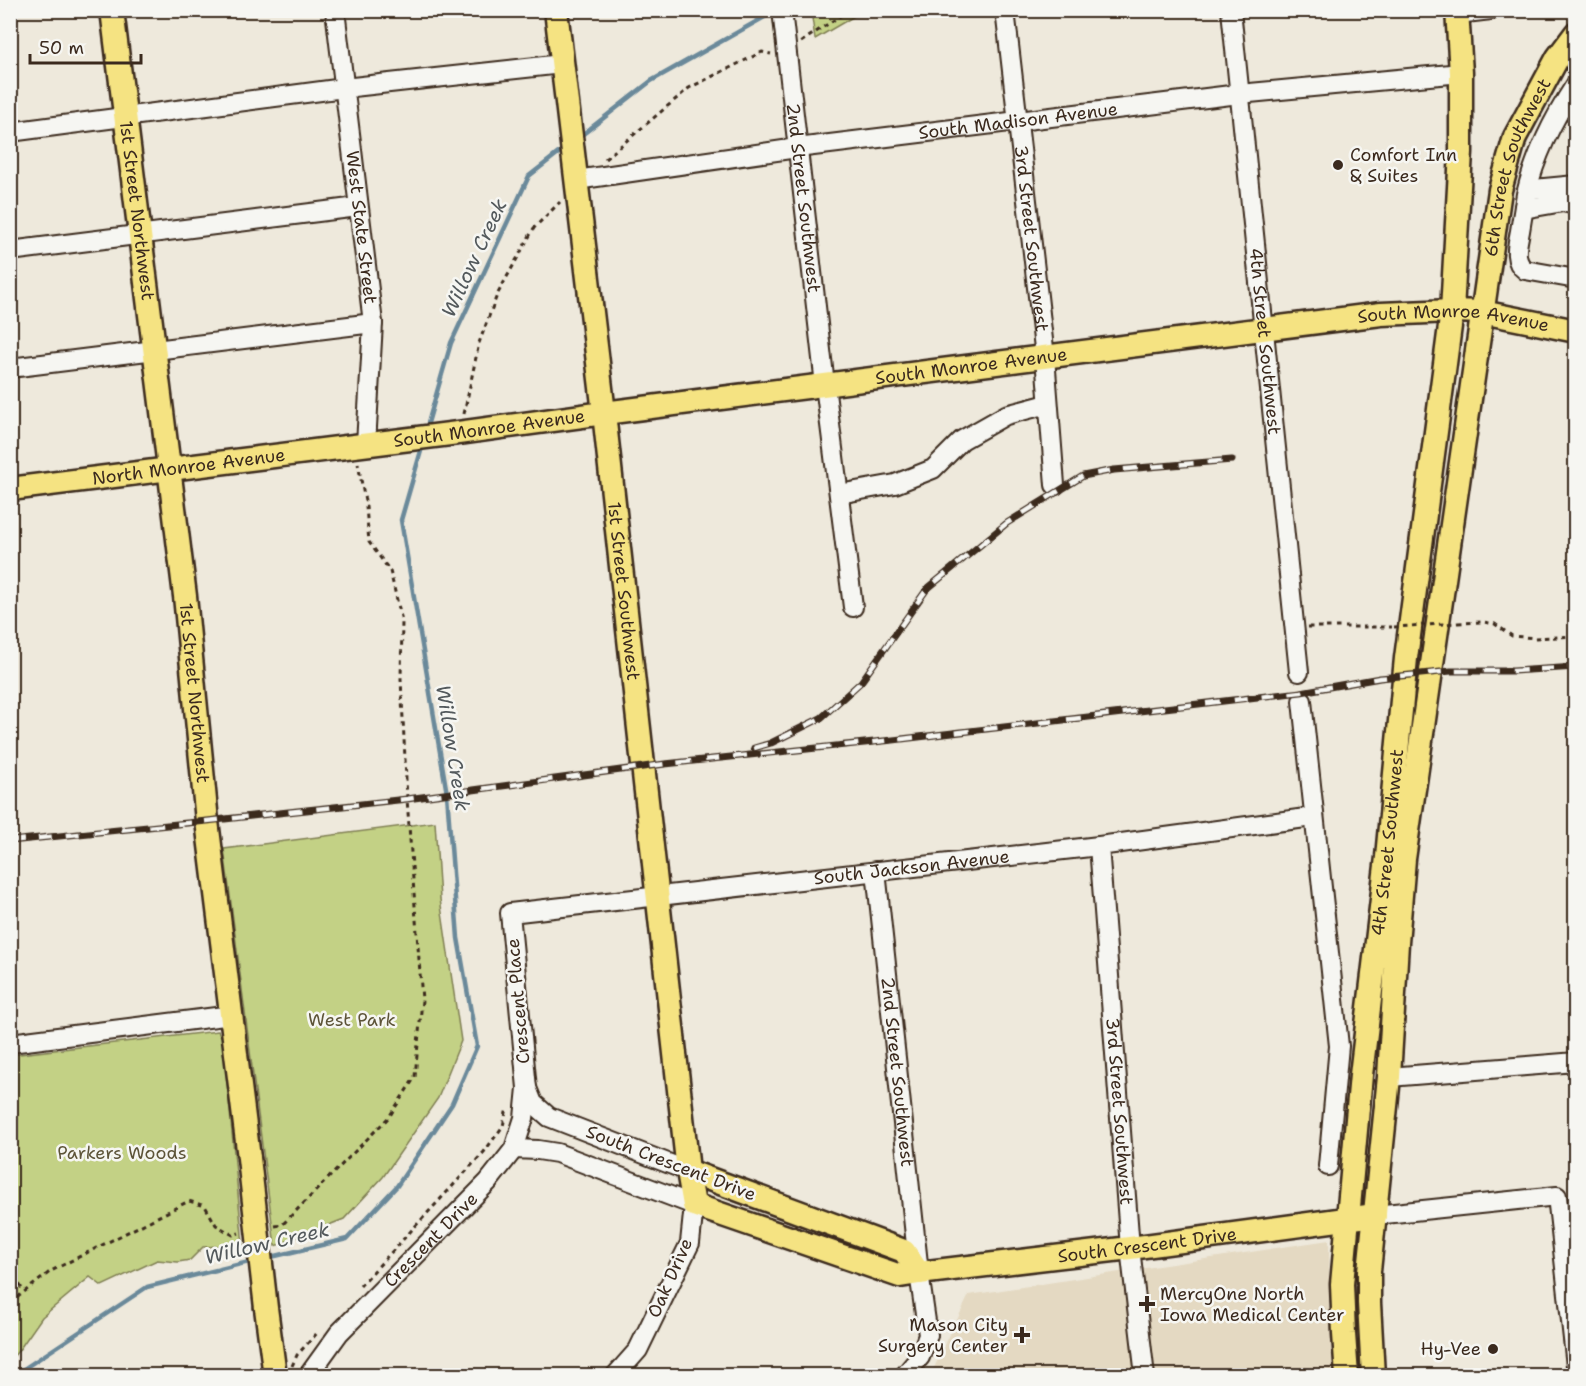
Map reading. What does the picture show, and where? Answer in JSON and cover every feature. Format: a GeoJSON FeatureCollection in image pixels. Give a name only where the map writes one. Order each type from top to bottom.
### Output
{"type":"FeatureCollection","features":[{"type":"Feature","properties":{"kind":"main road","name":"1st Street Northwest"},"geometry":{"type":"LineString","coordinates":[[112,10],[185,596],[207,821],[275,1376]]}},
{"type":"Feature","properties":{"kind":"main road","name":"1st Street Southwest"},"geometry":{"type":"LineString","coordinates":[[556,10],[688,1171]]}},
{"type":"Feature","properties":{"kind":"main road","name":"4th Street Southwest"},"geometry":{"type":"LineString","coordinates":[[1347,1376],[1342,1284],[1361,1075],[1387,857],[1406,658],[1452,311],[1461,152],[1461,73],[1457,12]]}},
{"type":"Feature","properties":{"kind":"main road","name":"6th Street Southwest"},"geometry":{"type":"LineString","coordinates":[[1482,312],[1500,190],[1515,137],[1558,57],[1575,33]]}},
{"type":"Feature","properties":{"kind":"main road","name":"4th Street Southwest"},"geometry":{"type":"LineString","coordinates":[[1373,1376],[1369,1271],[1389,1077],[1404,859],[1482,312]]}},
{"type":"Feature","properties":{"kind":"main road","name":"South Monroe Avenue"},"geometry":{"type":"LineString","coordinates":[[368,449],[456,433],[603,413],[1381,314],[1482,312],[1575,331]]}},
{"type":"Feature","properties":{"kind":"main road","name":"North Monroe Avenue"},"geometry":{"type":"LineString","coordinates":[[10,489],[368,449]]}},
{"type":"Feature","properties":{"kind":"main road","name":"South Crescent Drive"},"geometry":{"type":"LineString","coordinates":[[688,1171],[904,1251],[919,1272]]}},
{"type":"Feature","properties":{"kind":"main road","name":"Oak Drive"},"geometry":{"type":"LineString","coordinates":[[688,1171],[694,1205]]}},
{"type":"Feature","properties":{"kind":"main road","name":"South Crescent Drive"},"geometry":{"type":"LineString","coordinates":[[694,1205],[900,1276],[1375,1215]]}},
{"type":"Feature","properties":{"kind":"street","name":"West State Street"},"geometry":{"type":"LineString","coordinates":[[335,10],[373,322],[368,449]]}},
{"type":"Feature","properties":{"kind":"street","name":"2nd Street Southwest"},"geometry":{"type":"LineString","coordinates":[[782,10],[853,607]]}},
{"type":"Feature","properties":{"kind":"street","name":"3rd Street Southwest"},"geometry":{"type":"LineString","coordinates":[[1005,10],[1045,357],[1055,485]]}},
{"type":"Feature","properties":{"kind":"street","name":"4th Street Southwest"},"geometry":{"type":"LineString","coordinates":[[1230,10],[1299,672]]}},
{"type":"Feature","properties":{"kind":"street"},"geometry":{"type":"LineString","coordinates":[[1457,12],[1491,10]]}},
{"type":"Feature","properties":{"kind":"street"},"geometry":{"type":"LineString","coordinates":[[10,132],[344,88],[562,64]]}},
{"type":"Feature","properties":{"kind":"street","name":"South Madison Avenue"},"geometry":{"type":"LineString","coordinates":[[576,177],[1239,94],[1461,73]]}},
{"type":"Feature","properties":{"kind":"street"},"geometry":{"type":"LineString","coordinates":[[1575,84],[1560,108],[1541,149],[1524,207],[1517,252],[1521,267],[1525,270],[1575,279]]}},
{"type":"Feature","properties":{"kind":"street"},"geometry":{"type":"LineString","coordinates":[[1529,187],[1534,189],[1575,185]]}},
{"type":"Feature","properties":{"kind":"street"},"geometry":{"type":"LineString","coordinates":[[1524,207],[1563,202],[1575,205]]}},
{"type":"Feature","properties":{"kind":"street"},"geometry":{"type":"LineString","coordinates":[[10,251],[358,207]]}},
{"type":"Feature","properties":{"kind":"street"},"geometry":{"type":"LineString","coordinates":[[10,368],[373,322]]}},
{"type":"Feature","properties":{"kind":"street"},"geometry":{"type":"LineString","coordinates":[[839,494],[895,484],[933,469],[962,440],[1006,415],[1048,404]]}},
{"type":"Feature","properties":{"kind":"street"},"geometry":{"type":"LineString","coordinates":[[1302,701],[1339,1046],[1328,1166]]}},
{"type":"Feature","properties":{"kind":"street","name":"South Jackson Avenue"},"geometry":{"type":"LineString","coordinates":[[510,913],[1099,846],[1313,817]]}},
{"type":"Feature","properties":{"kind":"street","name":"3rd Street Southwest"},"geometry":{"type":"LineString","coordinates":[[1099,846],[1130,1248],[1145,1376]]}},
{"type":"Feature","properties":{"kind":"street","name":"2nd Street Southwest"},"geometry":{"type":"LineString","coordinates":[[876,871],[919,1272],[928,1335],[920,1357],[904,1376]]}},
{"type":"Feature","properties":{"kind":"street","name":"Crescent Place"},"geometry":{"type":"LineString","coordinates":[[510,913],[526,1088]]}},
{"type":"Feature","properties":{"kind":"street"},"geometry":{"type":"LineString","coordinates":[[10,1043],[232,1015]]}},
{"type":"Feature","properties":{"kind":"street"},"geometry":{"type":"LineString","coordinates":[[1389,1077],[1575,1062],[1575,1069]]}},
{"type":"Feature","properties":{"kind":"street","name":"South Crescent Drive"},"geometry":{"type":"LineString","coordinates":[[526,1088],[534,1102],[549,1117],[688,1171]]}},
{"type":"Feature","properties":{"kind":"street","name":"Crescent Drive"},"geometry":{"type":"LineString","coordinates":[[308,1376],[339,1333],[488,1182],[514,1149],[524,1118],[526,1088]]}},
{"type":"Feature","properties":{"kind":"street","name":"South Crescent Drive"},"geometry":{"type":"LineString","coordinates":[[514,1149],[557,1153],[694,1205]]}},
{"type":"Feature","properties":{"kind":"street"},"geometry":{"type":"LineString","coordinates":[[1375,1215],[1557,1196],[1575,1366]]}},
{"type":"Feature","properties":{"kind":"street","name":"Oak Drive"},"geometry":{"type":"LineString","coordinates":[[615,1376],[638,1350],[690,1243],[694,1205]]}},
{"type":"Feature","properties":{"kind":"path"},"geometry":{"type":"LineString","coordinates":[[456,433],[465,412],[479,343],[497,295],[534,228],[560,202],[576,177],[598,165],[689,88],[762,52],[773,55],[785,42],[797,44],[849,10]]}},
{"type":"Feature","properties":{"kind":"path"},"geometry":{"type":"LineString","coordinates":[[272,1227],[282,1225],[389,1117],[415,1077],[422,1000],[407,799],[401,679],[402,621],[390,571],[369,542],[366,507],[368,449]]}},
{"type":"Feature","properties":{"kind":"path"},"geometry":{"type":"LineString","coordinates":[[1294,627],[1394,627],[1483,622],[1495,624],[1512,636],[1535,638],[1575,636]]}},
{"type":"Feature","properties":{"kind":"path"},"geometry":{"type":"LineString","coordinates":[[354,1293],[483,1152],[503,1126],[508,1104]]}},
{"type":"Feature","properties":{"kind":"path"},"geometry":{"type":"LineString","coordinates":[[10,1303],[51,1271],[189,1201],[205,1206],[216,1225],[233,1235],[243,1233]]}},
{"type":"Feature","properties":{"kind":"path"},"geometry":{"type":"LineString","coordinates":[[10,1269],[24,1292]]}},
{"type":"Feature","properties":{"kind":"path"},"geometry":{"type":"LineString","coordinates":[[288,1376],[297,1355],[321,1329]]}},
{"type":"Feature","properties":{"kind":"shaded area","name":"MercyOne North Iowa Medical Center"},"geometry":{"type":"Polygon","coordinates":[[[1329,1240],[1330,1313],[1337,1375],[930,1376],[969,1295],[1329,1240]]]}},
{"type":"Feature","properties":{"kind":"green space"},"geometry":{"type":"Polygon","coordinates":[[[811,10],[863,10],[863,11],[815,39],[811,10]]]}},
{"type":"Feature","properties":{"kind":"green space","name":"West Park"},"geometry":{"type":"Polygon","coordinates":[[[435,822],[440,899],[461,1041],[438,1098],[383,1177],[344,1219],[275,1246],[224,849],[435,822]]]}},
{"type":"Feature","properties":{"kind":"green space","name":"Parkers Woods"},"geometry":{"type":"Polygon","coordinates":[[[218,1031],[223,1040],[243,1245],[203,1247],[190,1260],[178,1262],[157,1260],[102,1286],[90,1277],[42,1317],[11,1359],[11,1055],[218,1031]]]}},
{"type":"Feature","properties":{"kind":"waterway","name":"Willow Creek"},"geometry":{"type":"LineString","coordinates":[[578,138],[651,81],[777,10]]}},
{"type":"Feature","properties":{"kind":"waterway","name":"Willow Creek"},"geometry":{"type":"LineString","coordinates":[[426,430],[451,343],[529,176],[566,147]]}},
{"type":"Feature","properties":{"kind":"waterway","name":"Willow Creek"},"geometry":{"type":"LineString","coordinates":[[267,1258],[347,1239],[397,1186],[452,1104],[477,1046],[458,938],[447,794],[401,520],[423,444]]}},
{"type":"Feature","properties":{"kind":"waterway","name":"Willow Creek"},"geometry":{"type":"LineString","coordinates":[[13,1376],[147,1287],[253,1261]]}},
{"type":"Feature","properties":{"kind":"railway"},"geometry":{"type":"LineString","coordinates":[[754,748],[771,743],[821,718],[861,682],[927,589],[1007,523],[1083,476],[1114,470],[1232,460]]}},
{"type":"Feature","properties":{"kind":"railway"},"geometry":{"type":"LineString","coordinates":[[10,841],[407,799],[665,764],[1301,692],[1380,678],[1451,671],[1513,671],[1576,667]]}},
{"type":"Feature","properties":{"kind":"place","name":"Comfort Inn & Suites"},"geometry":{"type":"Point","coordinates":[1338,165]}},
{"type":"Feature","properties":{"kind":"place","name":"MercyOne North Iowa Medical Center"},"geometry":{"type":"Point","coordinates":[1147,1304]}},
{"type":"Feature","properties":{"kind":"place","name":"Mason City Surgery Center"},"geometry":{"type":"Point","coordinates":[1022,1335]}},
{"type":"Feature","properties":{"kind":"place","name":"Hy-Vee"},"geometry":{"type":"Point","coordinates":[1493,1349]}}]}
